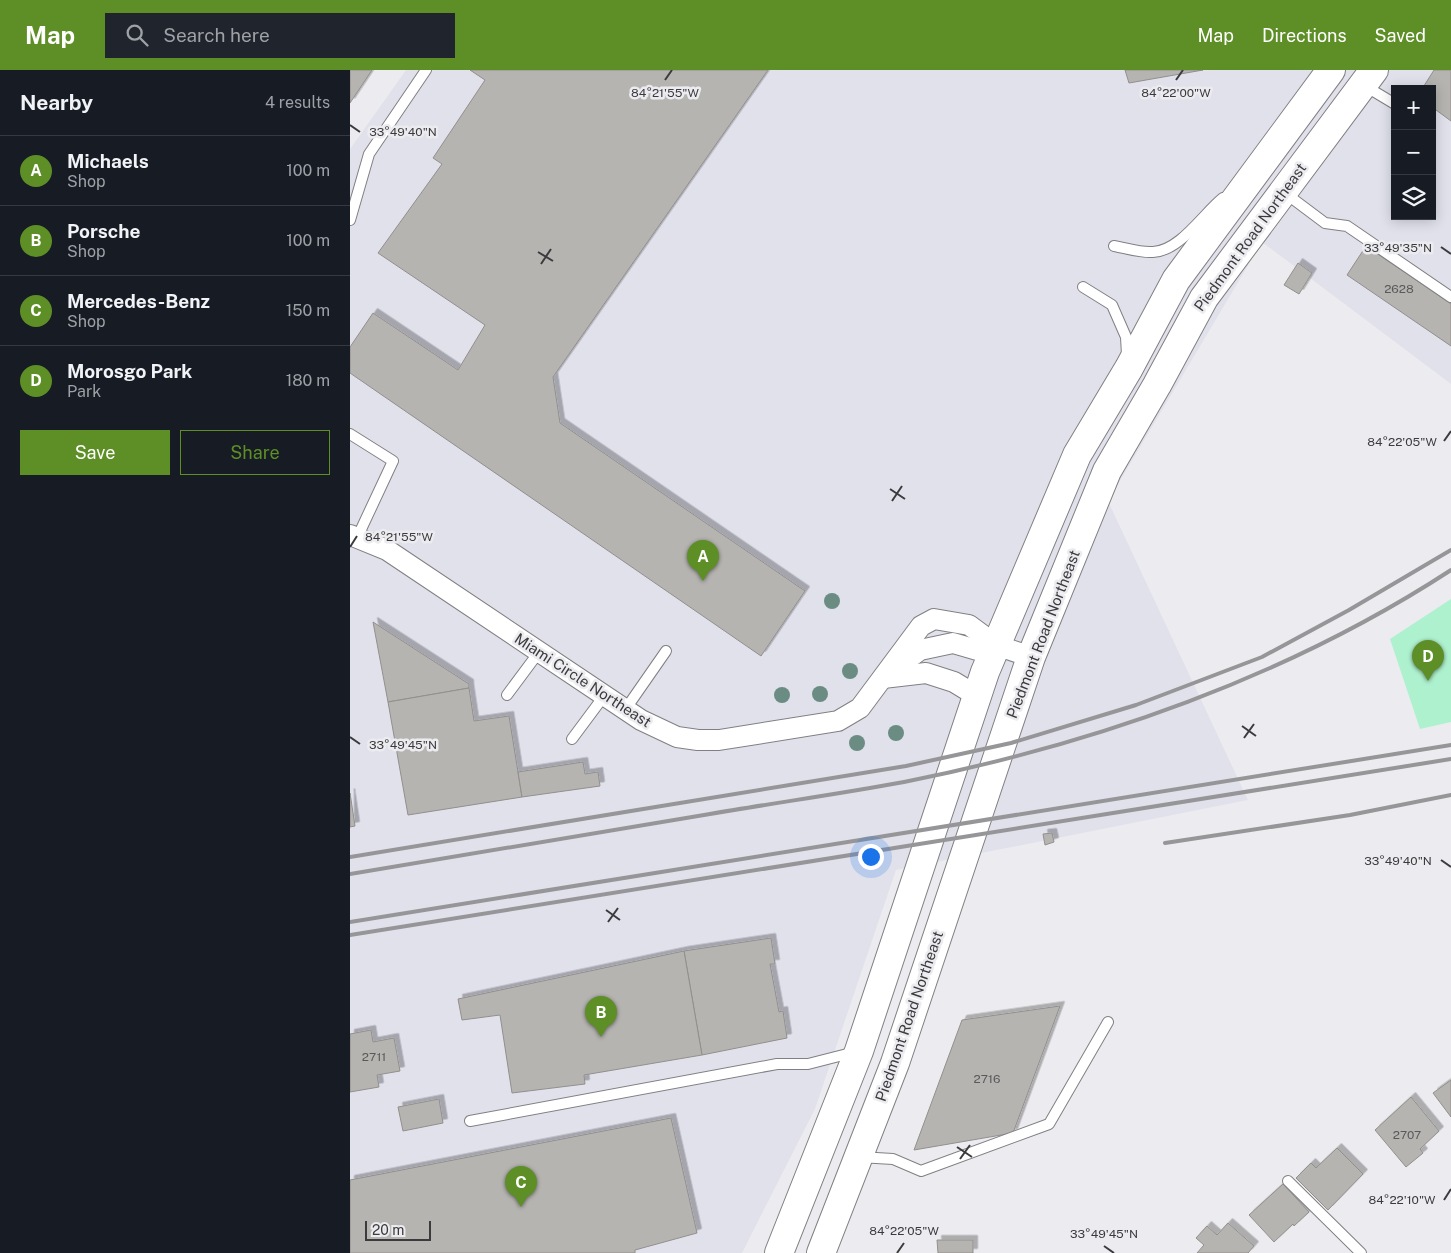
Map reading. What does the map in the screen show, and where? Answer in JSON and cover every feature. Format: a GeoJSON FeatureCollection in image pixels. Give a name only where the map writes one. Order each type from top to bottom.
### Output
{"type":"FeatureCollection","features":[{"type":"Feature","properties":{"kind":"main road"},"geometry":{"type":"LineString","coordinates":[[780,1253],[859,1051],[977,696],[996,645],[1077,455],[1128,368],[1176,280],[1223,219],[1255,172],[1331,70]]}},
{"type":"Feature","properties":{"kind":"main road","name":"Piedmont Road Northeast"},"geometry":{"type":"LineString","coordinates":[[821,1253],[895,1063],[1031,657],[1107,470],[1157,385],[1204,298],[1368,77]]}},
{"type":"Feature","properties":{"kind":"street","name":"Miami Circle Northeast"},"geometry":{"type":"LineString","coordinates":[[353,536],[387,550],[625,710],[641,720],[677,737],[719,740],[838,721],[860,708],[921,626],[934,620],[969,625],[996,645],[1031,657]]}},
{"type":"Feature","properties":{"kind":"street","name":"Miami Circle Northeast"},"geometry":{"type":"LineString","coordinates":[[882,678],[920,650],[953,643],[977,650],[996,645]]}},
{"type":"Feature","properties":{"kind":"street"},"geometry":{"type":"LineString","coordinates":[[882,678],[926,673],[954,682],[977,696]]}},
{"type":"Feature","properties":{"kind":"lane"},"geometry":{"type":"LineString","coordinates":[[350,220],[369,154],[426,70]]}},
{"type":"Feature","properties":{"kind":"lane"},"geometry":{"type":"LineString","coordinates":[[1368,77],[1391,100]]}},
{"type":"Feature","properties":{"kind":"lane"},"geometry":{"type":"LineString","coordinates":[[1114,246],[1154,252],[1180,242],[1210,208],[1255,172]]}},
{"type":"Feature","properties":{"kind":"lane"},"geometry":{"type":"LineString","coordinates":[[1282,191],[1325,224],[1346,226],[1451,297]]}},
{"type":"Feature","properties":{"kind":"lane"},"geometry":{"type":"LineString","coordinates":[[1084,287],[1112,305],[1126,337],[1128,368]]}},
{"type":"Feature","properties":{"kind":"lane"},"geometry":{"type":"LineString","coordinates":[[350,434],[393,461],[353,536]]}},
{"type":"Feature","properties":{"kind":"lane"},"geometry":{"type":"LineString","coordinates":[[625,710],[666,651]]}},
{"type":"Feature","properties":{"kind":"lane"},"geometry":{"type":"LineString","coordinates":[[507,695],[539,652]]}},
{"type":"Feature","properties":{"kind":"lane"},"geometry":{"type":"LineString","coordinates":[[572,739],[604,696]]}},
{"type":"Feature","properties":{"kind":"lane"},"geometry":{"type":"LineString","coordinates":[[858,1156],[893,1159],[921,1171],[1049,1124],[1108,1022]]}},
{"type":"Feature","properties":{"kind":"lane"},"geometry":{"type":"LineString","coordinates":[[470,1121],[777,1064],[808,1064],[859,1051]]}},
{"type":"Feature","properties":{"kind":"lane"},"geometry":{"type":"LineString","coordinates":[[1288,1181],[1361,1253]]}},
{"type":"Feature","properties":{"kind":"shaded area"},"geometry":{"type":"Polygon","coordinates":[[[406,70],[1451,70],[1451,384],[1262,242],[1108,501],[1248,800],[896,870],[815,1109],[742,1253],[350,1253],[350,149],[406,70]]]}},
{"type":"Feature","properties":{"kind":"green space"},"geometry":{"type":"Polygon","coordinates":[[[1451,599],[1451,722],[1420,729],[1390,639],[1451,599]]]}},
{"type":"Feature","properties":{"kind":"building"},"geometry":{"type":"Polygon","coordinates":[[[350,70],[372,70],[350,103],[350,70]]]}},
{"type":"Feature","properties":{"kind":"building"},"geometry":{"type":"Polygon","coordinates":[[[470,70],[768,70],[553,377],[560,423],[805,591],[761,656],[350,373],[350,347],[373,313],[458,370],[485,325],[378,253],[442,164],[433,158],[485,80],[470,70]]]}},
{"type":"Feature","properties":{"kind":"building"},"geometry":{"type":"Polygon","coordinates":[[[1125,70],[1203,70],[1129,83],[1125,70]]]}},
{"type":"Feature","properties":{"kind":"building"},"geometry":{"type":"Polygon","coordinates":[[[1434,70],[1451,70],[1451,121],[1436,110],[1436,85],[1425,85],[1434,70]]]}},
{"type":"Feature","properties":{"kind":"building"},"geometry":{"type":"Polygon","coordinates":[[[1366,246],[1451,304],[1451,346],[1347,275],[1366,246]]]}},
{"type":"Feature","properties":{"kind":"building"},"geometry":{"type":"Polygon","coordinates":[[[1298,263],[1312,273],[1299,294],[1284,285],[1298,263]]]}},
{"type":"Feature","properties":{"kind":"building"},"geometry":{"type":"Polygon","coordinates":[[[373,622],[469,684],[469,688],[388,702],[373,622]]]}},
{"type":"Feature","properties":{"kind":"building"},"geometry":{"type":"Polygon","coordinates":[[[469,688],[474,721],[509,716],[522,797],[408,815],[388,702],[469,688]]]}},
{"type":"Feature","properties":{"kind":"building"},"geometry":{"type":"Polygon","coordinates":[[[583,762],[585,774],[598,772],[600,786],[522,797],[518,772],[583,762]]]}},
{"type":"Feature","properties":{"kind":"building"},"geometry":{"type":"Polygon","coordinates":[[[350,793],[355,826],[350,827],[350,793]]]}},
{"type":"Feature","properties":{"kind":"building"},"geometry":{"type":"Polygon","coordinates":[[[1052,833],[1054,842],[1045,845],[1043,834],[1052,833]]]}},
{"type":"Feature","properties":{"kind":"building"},"geometry":{"type":"Polygon","coordinates":[[[771,938],[775,964],[770,964],[779,1012],[783,1011],[787,1038],[702,1055],[684,951],[771,938]]]}},
{"type":"Feature","properties":{"kind":"building"},"geometry":{"type":"Polygon","coordinates":[[[684,951],[702,1055],[584,1075],[585,1084],[512,1093],[500,1015],[462,1020],[458,999],[684,951]]]}},
{"type":"Feature","properties":{"kind":"building"},"geometry":{"type":"Polygon","coordinates":[[[1060,1006],[1013,1133],[914,1150],[962,1020],[1060,1006]]]}},
{"type":"Feature","properties":{"kind":"building"},"geometry":{"type":"Polygon","coordinates":[[[371,1030],[373,1042],[394,1038],[400,1071],[377,1075],[379,1087],[350,1092],[350,1034],[371,1030]]]}},
{"type":"Feature","properties":{"kind":"building"},"geometry":{"type":"Polygon","coordinates":[[[1451,1080],[1451,1117],[1433,1093],[1451,1080]]]}},
{"type":"Feature","properties":{"kind":"building"},"geometry":{"type":"Polygon","coordinates":[[[1411,1097],[1439,1131],[1420,1149],[1423,1153],[1406,1167],[1375,1130],[1411,1097]]]}},
{"type":"Feature","properties":{"kind":"building"},"geometry":{"type":"Polygon","coordinates":[[[439,1099],[443,1123],[403,1131],[398,1107],[439,1099]]]}},
{"type":"Feature","properties":{"kind":"building"},"geometry":{"type":"Polygon","coordinates":[[[671,1118],[697,1233],[635,1250],[635,1253],[350,1253],[350,1180],[671,1118]]]}},
{"type":"Feature","properties":{"kind":"building"},"geometry":{"type":"Polygon","coordinates":[[[1337,1148],[1363,1174],[1328,1210],[1296,1178],[1311,1163],[1316,1168],[1337,1148]]]}},
{"type":"Feature","properties":{"kind":"building"},"geometry":{"type":"Polygon","coordinates":[[[1283,1184],[1309,1212],[1274,1242],[1249,1215],[1283,1184]]]}},
{"type":"Feature","properties":{"kind":"building"},"geometry":{"type":"Polygon","coordinates":[[[1228,1223],[1254,1246],[1248,1253],[1197,1253],[1204,1245],[1196,1238],[1207,1226],[1217,1235],[1228,1223]]]}},
{"type":"Feature","properties":{"kind":"building"},"geometry":{"type":"Polygon","coordinates":[[[937,1240],[973,1240],[973,1253],[938,1253],[937,1240]]]}},
{"type":"Feature","properties":{"kind":"railway"},"geometry":{"type":"LineString","coordinates":[[350,857],[906,766],[1011,743],[1136,705],[1262,657],[1349,610],[1451,550]]}},
{"type":"Feature","properties":{"kind":"railway"},"geometry":{"type":"LineString","coordinates":[[350,874],[855,791],[976,766],[1047,748],[1188,702],[1256,674],[1323,643],[1388,608],[1451,570]]}},
{"type":"Feature","properties":{"kind":"railway"},"geometry":{"type":"LineString","coordinates":[[350,922],[1451,745]]}},
{"type":"Feature","properties":{"kind":"railway"},"geometry":{"type":"LineString","coordinates":[[350,935],[1451,759]]}},
{"type":"Feature","properties":{"kind":"railway"},"geometry":{"type":"LineString","coordinates":[[1165,843],[1350,815],[1451,795]]}},
{"type":"Feature","properties":{"kind":"place","name":"Michaels"},"geometry":{"type":"Point","coordinates":[703,581]}},
{"type":"Feature","properties":{"kind":"place","name":"Morosgo Park"},"geometry":{"type":"Point","coordinates":[1428,681]}},
{"type":"Feature","properties":{"kind":"place","name":"Porsche"},"geometry":{"type":"Point","coordinates":[601,1037]}},
{"type":"Feature","properties":{"kind":"place","name":"Mercedes-Benz"},"geometry":{"type":"Point","coordinates":[521,1207]}}]}
